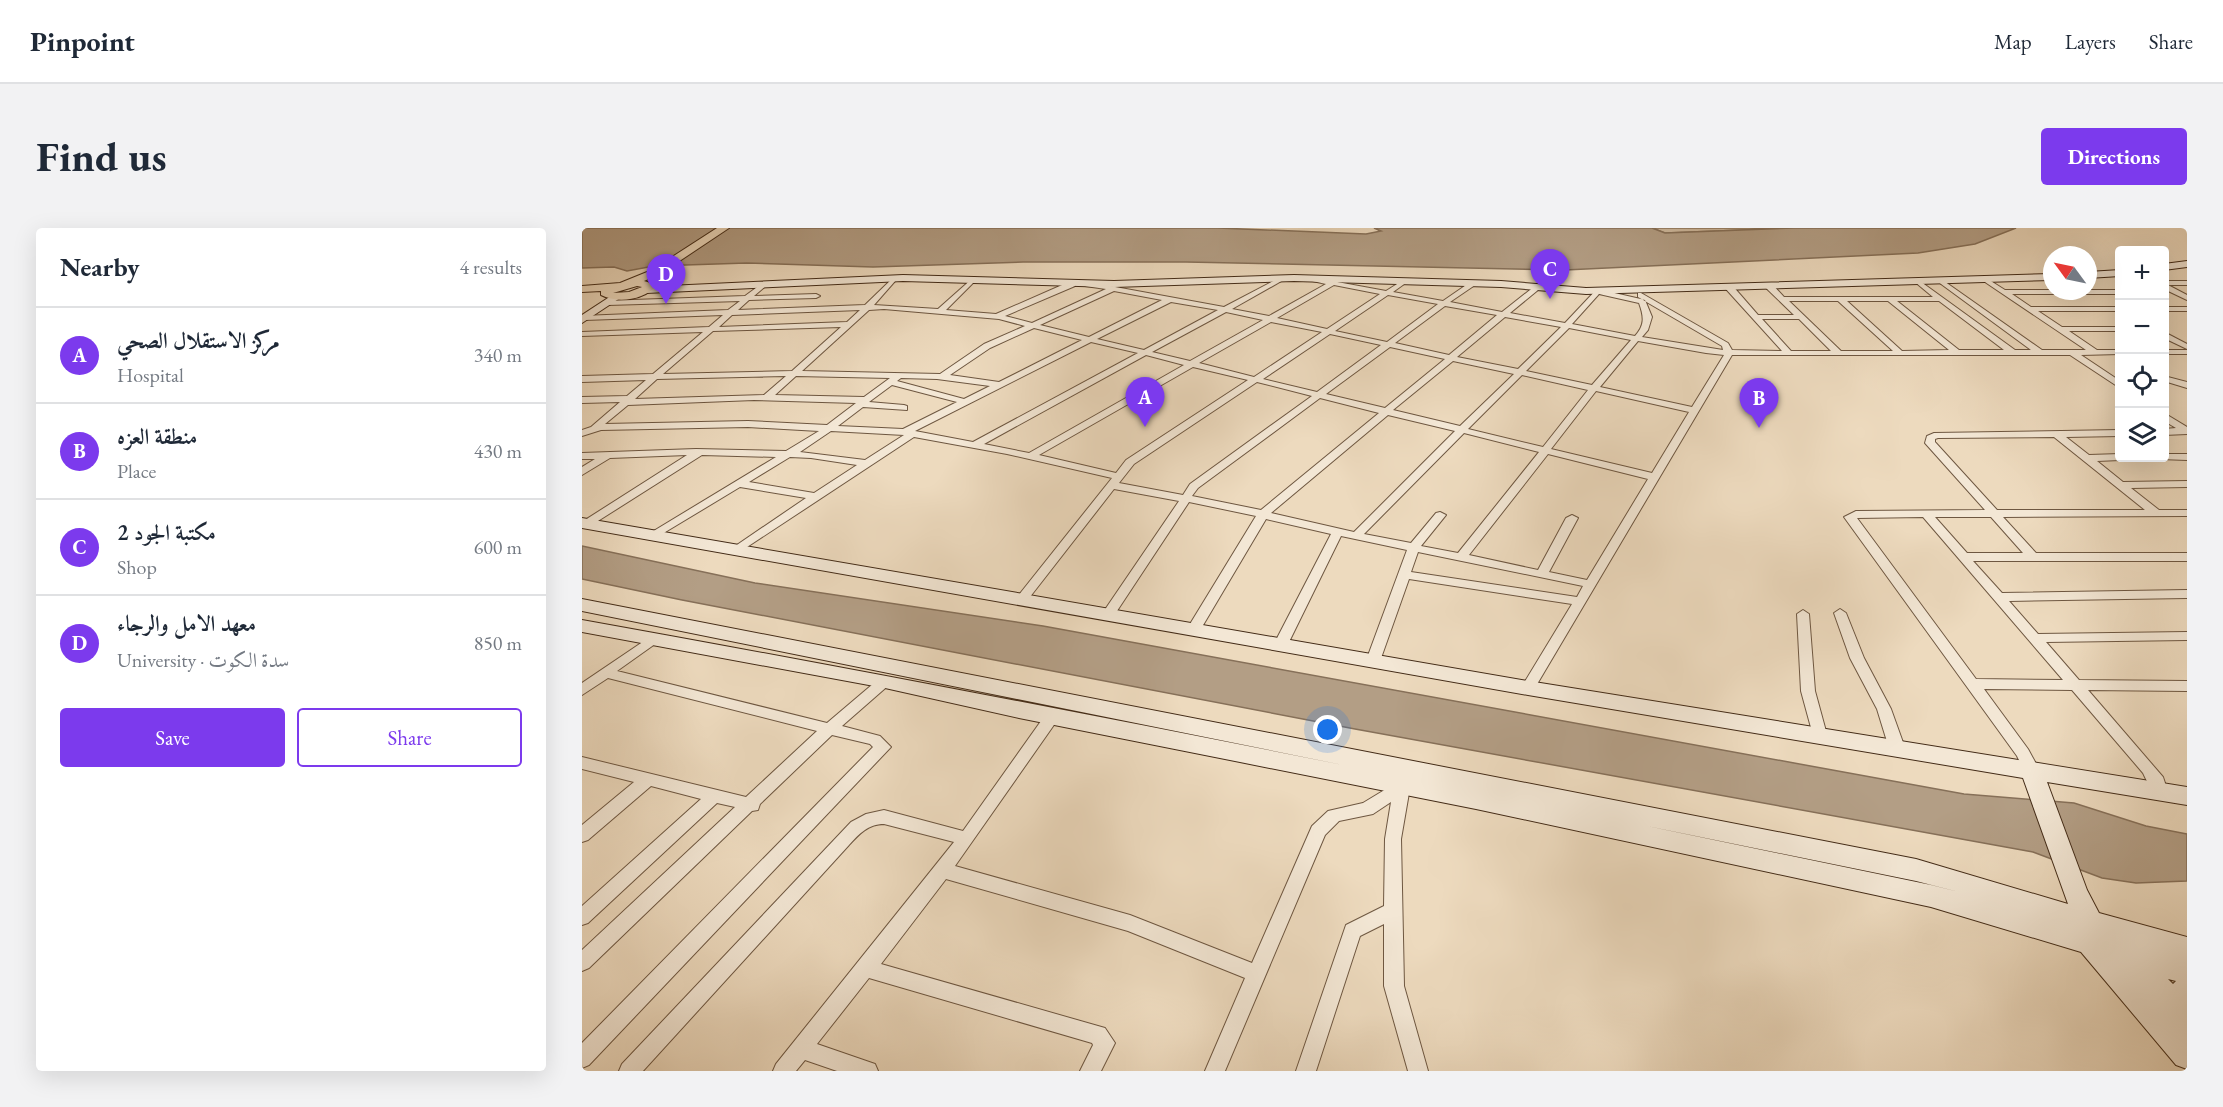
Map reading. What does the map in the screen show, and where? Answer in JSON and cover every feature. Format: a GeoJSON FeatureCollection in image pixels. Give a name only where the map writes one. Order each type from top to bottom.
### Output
{"type":"FeatureCollection","features":[{"type":"Feature","properties":{"kind":"main road"},"geometry":{"type":"LineString","coordinates":[[582,289],[614,293],[657,271],[724,228]]}},
{"type":"Feature","properties":{"kind":"main road"},"geometry":{"type":"LineString","coordinates":[[582,294],[614,293],[648,286],[657,271]]}},
{"type":"Feature","properties":{"kind":"street"},"geometry":{"type":"LineString","coordinates":[[2169,266],[2187,264]]}},
{"type":"Feature","properties":{"kind":"street"},"geometry":{"type":"LineString","coordinates":[[2097,274],[2115,273]]}},
{"type":"Feature","properties":{"kind":"street"},"geometry":{"type":"LineString","coordinates":[[648,286],[805,281],[924,274],[1089,280],[1258,276],[1288,278]]}},
{"type":"Feature","properties":{"kind":"street"},"geometry":{"type":"LineString","coordinates":[[648,286],[764,285],[805,281],[894,279],[974,279],[1088,284],[1308,278],[1472,283],[1597,291],[2043,277]]}},
{"type":"Feature","properties":{"kind":"street"},"geometry":{"type":"LineString","coordinates":[[976,444],[1288,278]]}},
{"type":"Feature","properties":{"kind":"street"},"geometry":{"type":"LineString","coordinates":[[1308,278],[1689,350],[1729,353],[2115,352]]}},
{"type":"Feature","properties":{"kind":"street"},"geometry":{"type":"LineString","coordinates":[[766,398],[867,308],[894,279]]}},
{"type":"Feature","properties":{"kind":"street"},"geometry":{"type":"LineString","coordinates":[[940,312],[974,279]]}},
{"type":"Feature","properties":{"kind":"street"},"geometry":{"type":"LineString","coordinates":[[1984,279],[2095,352]]}},
{"type":"Feature","properties":{"kind":"street"},"geometry":{"type":"LineString","coordinates":[[1939,280],[2039,352]]}},
{"type":"Feature","properties":{"kind":"street"},"geometry":{"type":"LineString","coordinates":[[1022,598],[1114,480],[1137,456],[1405,281]]}},
{"type":"Feature","properties":{"kind":"street"},"geometry":{"type":"LineString","coordinates":[[1917,281],[2012,352]]}},
{"type":"Feature","properties":{"kind":"street"},"geometry":{"type":"LineString","coordinates":[[804,310],[828,282]]}},
{"type":"Feature","properties":{"kind":"street"},"geometry":{"type":"LineString","coordinates":[[1031,456],[1273,320],[1333,283]]}},
{"type":"Feature","properties":{"kind":"street"},"geometry":{"type":"LineString","coordinates":[[1108,614],[1185,498],[1202,480],[1472,283]]}},
{"type":"Feature","properties":{"kind":"street"},"geometry":{"type":"LineString","coordinates":[[2169,284],[2187,283]]}},
{"type":"Feature","properties":{"kind":"street"},"geometry":{"type":"LineString","coordinates":[[996,317],[1072,284]]}},
{"type":"Feature","properties":{"kind":"street"},"geometry":{"type":"LineString","coordinates":[[1088,284],[1228,310],[1695,410]]}},
{"type":"Feature","properties":{"kind":"street"},"geometry":{"type":"LineString","coordinates":[[597,428],[626,400],[764,285]]}},
{"type":"Feature","properties":{"kind":"street"},"geometry":{"type":"LineString","coordinates":[[1768,285],[1838,353]]}},
{"type":"Feature","properties":{"kind":"street"},"geometry":{"type":"LineString","coordinates":[[1728,286],[1788,353]]}},
{"type":"Feature","properties":{"kind":"street"},"geometry":{"type":"LineString","coordinates":[[2169,287],[2187,298]]}},
{"type":"Feature","properties":{"kind":"street"},"geometry":{"type":"LineString","coordinates":[[1194,629],[1263,514],[1535,288]]}},
{"type":"Feature","properties":{"kind":"street"},"geometry":{"type":"LineString","coordinates":[[941,377],[972,355],[1032,324],[1113,289]]}},
{"type":"Feature","properties":{"kind":"street"},"geometry":{"type":"LineString","coordinates":[[1631,289],[1725,345],[1729,353]]}},
{"type":"Feature","properties":{"kind":"street"},"geometry":{"type":"LineString","coordinates":[[1357,535],[1566,327],[1597,291]]}},
{"type":"Feature","properties":{"kind":"street"},"geometry":{"type":"LineString","coordinates":[[1461,557],[1648,322],[1645,304],[1630,297],[1597,291]]}},
{"type":"Feature","properties":{"kind":"street"},"geometry":{"type":"LineString","coordinates":[[2097,291],[2115,292]]}},
{"type":"Feature","properties":{"kind":"street"},"geometry":{"type":"LineString","coordinates":[[2005,292],[2043,292]]}},
{"type":"Feature","properties":{"kind":"street"},"geometry":{"type":"LineString","coordinates":[[2169,292],[2176,292]]}},
{"type":"Feature","properties":{"kind":"street"},"geometry":{"type":"LineString","coordinates":[[583,319],[614,293],[664,301],[816,296]]}},
{"type":"Feature","properties":{"kind":"street"},"geometry":{"type":"LineString","coordinates":[[2097,295],[2115,306]]}},
{"type":"Feature","properties":{"kind":"street"},"geometry":{"type":"LineString","coordinates":[[737,549],[818,497],[909,432],[963,401],[1170,299]]}},
{"type":"Feature","properties":{"kind":"street"},"geometry":{"type":"LineString","coordinates":[[1783,299],[1941,299]]}},
{"type":"Feature","properties":{"kind":"street"},"geometry":{"type":"LineString","coordinates":[[1840,299],[1899,352]]}},
{"type":"Feature","properties":{"kind":"street"},"geometry":{"type":"LineString","coordinates":[[1890,299],[1956,352]]}},
{"type":"Feature","properties":{"kind":"street"},"geometry":{"type":"LineString","coordinates":[[659,331],[702,300]]}},
{"type":"Feature","properties":{"kind":"street"},"geometry":{"type":"LineString","coordinates":[[619,332],[664,301]]}},
{"type":"Feature","properties":{"kind":"street"},"geometry":{"type":"LineString","coordinates":[[583,319],[867,308],[996,317],[1387,410],[1655,477]]}},
{"type":"Feature","properties":{"kind":"street"},"geometry":{"type":"LineString","coordinates":[[2031,309],[2115,309]]}},
{"type":"Feature","properties":{"kind":"street"},"geometry":{"type":"LineString","coordinates":[[2169,309],[2187,309]]}},
{"type":"Feature","properties":{"kind":"street"},"geometry":{"type":"LineString","coordinates":[[1755,317],[1801,317]]}},
{"type":"Feature","properties":{"kind":"street"},"geometry":{"type":"LineString","coordinates":[[582,334],[849,324]]}},
{"type":"Feature","properties":{"kind":"street"},"geometry":{"type":"LineString","coordinates":[[2060,329],[2115,329]]}},
{"type":"Feature","properties":{"kind":"street"},"geometry":{"type":"LineString","coordinates":[[2169,337],[2187,347]]}},
{"type":"Feature","properties":{"kind":"street"},"geometry":{"type":"LineString","coordinates":[[2071,352],[2115,382]]}},
{"type":"Feature","properties":{"kind":"street"},"geometry":{"type":"LineString","coordinates":[[2169,354],[2187,352]]}},
{"type":"Feature","properties":{"kind":"street"},"geometry":{"type":"LineString","coordinates":[[1528,688],[1729,353]]}},
{"type":"Feature","properties":{"kind":"street"},"geometry":{"type":"LineString","coordinates":[[582,379],[793,374],[894,379],[941,377],[998,384]]}},
{"type":"Feature","properties":{"kind":"street"},"geometry":{"type":"LineString","coordinates":[[582,389],[595,379]]}},
{"type":"Feature","properties":{"kind":"street"},"geometry":{"type":"LineString","coordinates":[[894,379],[963,401]]}},
{"type":"Feature","properties":{"kind":"street"},"geometry":{"type":"LineString","coordinates":[[653,535],[788,454],[894,379]]}},
{"type":"Feature","properties":{"kind":"street"},"geometry":{"type":"LineString","coordinates":[[933,393],[962,379]]}},
{"type":"Feature","properties":{"kind":"street"},"geometry":{"type":"LineString","coordinates":[[2169,380],[2187,386]]}},
{"type":"Feature","properties":{"kind":"street"},"geometry":{"type":"LineString","coordinates":[[582,400],[766,398],[862,402],[904,408]]}},
{"type":"Feature","properties":{"kind":"street"},"geometry":{"type":"LineString","coordinates":[[2169,419],[2186,431]]}},
{"type":"Feature","properties":{"kind":"street"},"geometry":{"type":"LineString","coordinates":[[582,433],[597,428],[748,424],[829,426],[909,432],[1031,456],[1185,498],[1590,584]]}},
{"type":"Feature","properties":{"kind":"street"},"geometry":{"type":"LineString","coordinates":[[2169,432],[2186,431]]}},
{"type":"Feature","properties":{"kind":"street"},"geometry":{"type":"LineString","coordinates":[[2033,557],[1949,466],[1930,443],[1930,438],[1937,435],[2115,433]]}},
{"type":"Feature","properties":{"kind":"street"},"geometry":{"type":"LineString","coordinates":[[2057,434],[2156,513]]}},
{"type":"Feature","properties":{"kind":"street"},"geometry":{"type":"LineString","coordinates":[[582,456],[699,452],[788,454],[841,458],[867,463]]}},
{"type":"Feature","properties":{"kind":"street"},"geometry":{"type":"LineString","coordinates":[[584,524],[699,452]]}},
{"type":"Feature","properties":{"kind":"street"},"geometry":{"type":"LineString","coordinates":[[582,472],[609,454]]}},
{"type":"Feature","properties":{"kind":"street"},"geometry":{"type":"LineString","coordinates":[[2087,458],[2115,457]]}},
{"type":"Feature","properties":{"kind":"street"},"geometry":{"type":"LineString","coordinates":[[2169,457],[2187,457]]}},
{"type":"Feature","properties":{"kind":"street"},"geometry":{"type":"LineString","coordinates":[[739,484],[818,497]]}},
{"type":"Feature","properties":{"kind":"street"},"geometry":{"type":"LineString","coordinates":[[2121,485],[2187,484]]}},
{"type":"Feature","properties":{"kind":"street"},"geometry":{"type":"LineString","coordinates":[[2185,514],[1856,514],[1850,517],[2023,753],[2032,771],[2086,920],[2187,1054]]}},
{"type":"Feature","properties":{"kind":"street"},"geometry":{"type":"LineString","coordinates":[[1926,514],[2149,769],[2157,781],[2160,792]]}},
{"type":"Feature","properties":{"kind":"street"},"geometry":{"type":"LineString","coordinates":[[1373,661],[1414,547],[1440,515]]}},
{"type":"Feature","properties":{"kind":"street"},"geometry":{"type":"LineString","coordinates":[[1542,574],[1572,518]]}},
{"type":"Feature","properties":{"kind":"street"},"geometry":{"type":"LineString","coordinates":[[584,524],[1022,598],[1528,688],[2187,796]]}},
{"type":"Feature","properties":{"kind":"street"},"geometry":{"type":"LineString","coordinates":[[1281,644],[1338,531]]}},
{"type":"Feature","properties":{"kind":"street"},"geometry":{"type":"LineString","coordinates":[[1964,557],[2187,557]]}},
{"type":"Feature","properties":{"kind":"street"},"geometry":{"type":"LineString","coordinates":[[1405,574],[1580,601]]}},
{"type":"Feature","properties":{"kind":"street"},"geometry":{"type":"LineString","coordinates":[[1998,597],[2187,594]]}},
{"type":"Feature","properties":{"kind":"street"},"geometry":{"type":"LineString","coordinates":[[582,605],[1916,870],[1976,884],[2139,939],[2187,949]]}},
{"type":"Feature","properties":{"kind":"street"},"geometry":{"type":"LineString","coordinates":[[1840,613],[1857,658],[1884,710],[1897,748]]}},
{"type":"Feature","properties":{"kind":"street"},"geometry":{"type":"LineString","coordinates":[[1803,614],[1808,694],[1813,719],[1820,735]]}},
{"type":"Feature","properties":{"kind":"street"},"geometry":{"type":"LineString","coordinates":[[582,626],[650,641],[885,681],[1051,718],[1182,741],[1931,896],[1985,910],[2086,920],[2125,954],[2185,999]]}},
{"type":"Feature","properties":{"kind":"street"},"geometry":{"type":"LineString","coordinates":[[720,653],[737,636]]}},
{"type":"Feature","properties":{"kind":"street"},"geometry":{"type":"LineString","coordinates":[[2034,638],[2187,636]]}},
{"type":"Feature","properties":{"kind":"street"},"geometry":{"type":"LineString","coordinates":[[582,690],[650,641]]}},
{"type":"Feature","properties":{"kind":"street"},"geometry":{"type":"LineString","coordinates":[[582,1058],[883,747],[876,740],[828,730],[605,673]]}},
{"type":"Feature","properties":{"kind":"street"},"geometry":{"type":"LineString","coordinates":[[582,962],[752,805],[828,730],[885,681]]}},
{"type":"Feature","properties":{"kind":"street"},"geometry":{"type":"LineString","coordinates":[[1972,684],[2077,687],[2187,686]]}},
{"type":"Feature","properties":{"kind":"street"},"geometry":{"type":"LineString","coordinates":[[783,1071],[967,839],[1030,753],[1051,718]]}},
{"type":"Feature","properties":{"kind":"street"},"geometry":{"type":"LineString","coordinates":[[582,763],[752,805]]}},
{"type":"Feature","properties":{"kind":"street"},"geometry":{"type":"LineString","coordinates":[[582,835],[647,780]]}},
{"type":"Feature","properties":{"kind":"street"},"geometry":{"type":"LineString","coordinates":[[1402,787],[1393,839],[1394,986],[1418,1071]]}},
{"type":"Feature","properties":{"kind":"street"},"geometry":{"type":"LineString","coordinates":[[1215,1071],[1318,831],[1334,816],[1367,809],[1402,787]]}},
{"type":"Feature","properties":{"kind":"street"},"geometry":{"type":"LineString","coordinates":[[582,917],[714,796]]}},
{"type":"Feature","properties":{"kind":"street"},"geometry":{"type":"LineString","coordinates":[[629,1071],[843,840],[863,822],[870,818],[884,817],[967,839]]}},
{"type":"Feature","properties":{"kind":"street"},"geometry":{"type":"LineString","coordinates":[[942,870],[1130,923],[1257,974]]}},
{"type":"Feature","properties":{"kind":"street"},"geometry":{"type":"LineString","coordinates":[[1306,1071],[1353,931],[1393,911]]}},
{"type":"Feature","properties":{"kind":"street"},"geometry":{"type":"LineString","coordinates":[[2125,954],[2185,999]]}},
{"type":"Feature","properties":{"kind":"street"},"geometry":{"type":"LineString","coordinates":[[865,968],[1098,1035],[1105,1042],[1090,1071]]}},
{"type":"Feature","properties":{"kind":"street"},"geometry":{"type":"LineString","coordinates":[[801,1048],[868,1071]]}},
{"type":"Feature","properties":{"kind":"shaded area"},"geometry":{"type":"Polygon","coordinates":[[[582,228],[1218,228],[1366,234],[1381,231],[1374,228],[1652,228],[1665,233],[1794,228],[2016,228],[1975,244],[1918,253],[1565,270],[1186,262],[1023,262],[873,267],[747,263],[654,266],[627,271],[614,267],[582,268],[582,228]]]}},
{"type":"Feature","properties":{"kind":"shaded area"},"geometry":{"type":"Polygon","coordinates":[[[1652,228],[1794,228],[1665,233],[1652,228]]]}},
{"type":"Feature","properties":{"kind":"shaded area"},"geometry":{"type":"Polygon","coordinates":[[[582,546],[755,583],[1043,626],[1964,794],[2074,803],[2146,826],[2187,834],[2187,881],[2136,883],[2102,878],[2033,852],[1355,729],[682,600],[582,579],[582,546]]]}},
{"type":"Feature","properties":{"kind":"place","name":"مكتبة الجود 2"},"geometry":{"type":"Point","coordinates":[1550,299]}},
{"type":"Feature","properties":{"kind":"place","name":"معهد الامل والرجاء"},"geometry":{"type":"Point","coordinates":[666,304]}},
{"type":"Feature","properties":{"kind":"place","name":"مركز الاستقلال الصحي"},"geometry":{"type":"Point","coordinates":[1145,427]}},
{"type":"Feature","properties":{"kind":"place","name":"منطقة العزه"},"geometry":{"type":"Point","coordinates":[1759,428]}}]}
